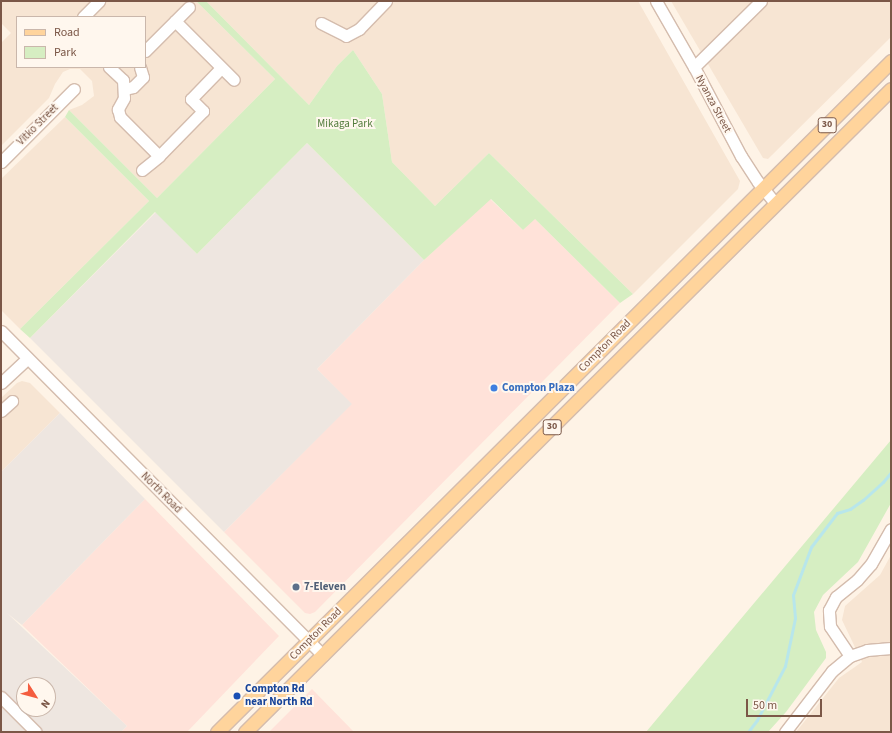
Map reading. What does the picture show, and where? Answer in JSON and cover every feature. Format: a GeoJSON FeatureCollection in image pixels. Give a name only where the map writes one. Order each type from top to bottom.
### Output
{"type":"FeatureCollection","features":[{"type":"Feature","properties":{"kind":"main road","name":"Compton Road"},"geometry":{"type":"LineString","coordinates":[[217,732],[891,62]]}},
{"type":"Feature","properties":{"kind":"main road","name":"Compton Road"},"geometry":{"type":"LineString","coordinates":[[245,732],[891,89]]}},
{"type":"Feature","properties":{"kind":"street"},"geometry":{"type":"LineString","coordinates":[[84,16],[99,1]]}},
{"type":"Feature","properties":{"kind":"street"},"geometry":{"type":"LineString","coordinates":[[321,23],[346,36],[359,29],[386,1]]}},
{"type":"Feature","properties":{"kind":"street","name":"Nyanza Street"},"geometry":{"type":"LineString","coordinates":[[656,1],[694,67],[741,156],[763,189],[775,203]]}},
{"type":"Feature","properties":{"kind":"street"},"geometry":{"type":"LineString","coordinates":[[694,67],[761,1]]}},
{"type":"Feature","properties":{"kind":"street"},"geometry":{"type":"LineString","coordinates":[[146,51],[189,7]]}},
{"type":"Feature","properties":{"kind":"street"},"geometry":{"type":"LineString","coordinates":[[175,21],[234,80]]}},
{"type":"Feature","properties":{"kind":"street"},"geometry":{"type":"LineString","coordinates":[[110,68],[123,80],[125,89],[124,98],[118,109],[120,117],[159,156]]}},
{"type":"Feature","properties":{"kind":"street"},"geometry":{"type":"LineString","coordinates":[[125,89],[133,87],[143,77],[140,68]]}},
{"type":"Feature","properties":{"kind":"street"},"geometry":{"type":"LineString","coordinates":[[142,170],[159,156],[203,111],[191,99],[221,68]]}},
{"type":"Feature","properties":{"kind":"street","name":"Vitko Street"},"geometry":{"type":"LineString","coordinates":[[1,162],[74,89]]}},
{"type":"Feature","properties":{"kind":"street","name":"North Road"},"geometry":{"type":"LineString","coordinates":[[1,331],[27,359],[323,655]]}},
{"type":"Feature","properties":{"kind":"street"},"geometry":{"type":"LineString","coordinates":[[1,383],[27,359]]}},
{"type":"Feature","properties":{"kind":"street"},"geometry":{"type":"LineString","coordinates":[[1,412],[12,400]]}},
{"type":"Feature","properties":{"kind":"street"},"geometry":{"type":"LineString","coordinates":[[850,656],[830,626],[829,610],[836,597],[857,580],[871,564],[891,529]]}},
{"type":"Feature","properties":{"kind":"street"},"geometry":{"type":"LineString","coordinates":[[785,732],[832,671],[850,656],[867,650],[891,648]]}},
{"type":"Feature","properties":{"kind":"street"},"geometry":{"type":"LineString","coordinates":[[1,697],[36,732]]}},
{"type":"Feature","properties":{"kind":"shaded area"},"geometry":{"type":"Polygon","coordinates":[[[1,1],[196,1],[275,79],[157,198],[69,110],[82,105],[94,96],[92,81],[80,69],[70,69],[63,72],[55,84],[49,98],[1,146],[1,43],[11,33],[1,23],[1,1]]]}},
{"type":"Feature","properties":{"kind":"shaded area"},"geometry":{"type":"Polygon","coordinates":[[[206,1],[638,1],[740,181],[738,189],[633,294],[489,153],[435,206],[392,162],[382,94],[353,50],[337,66],[309,105],[206,1]]]}},
{"type":"Feature","properties":{"kind":"shaded area"},"geometry":{"type":"Polygon","coordinates":[[[671,1],[891,1],[891,37],[768,159],[763,158],[671,1]]]}},
{"type":"Feature","properties":{"kind":"shaded area"},"geometry":{"type":"Polygon","coordinates":[[[65,117],[149,201],[20,329],[1,310],[1,179],[65,117]]]}},
{"type":"Feature","properties":{"kind":"shaded area"},"geometry":{"type":"Polygon","coordinates":[[[307,143],[424,260],[317,369],[352,404],[224,532],[30,338],[156,212],[197,254],[307,143]]]}},
{"type":"Feature","properties":{"kind":"shaded area"},"geometry":{"type":"Polygon","coordinates":[[[490,199],[523,230],[534,218],[620,303],[315,612],[310,614],[305,613],[224,532],[351,404],[317,369],[424,260],[490,199]]]}},
{"type":"Feature","properties":{"kind":"shaded area"},"geometry":{"type":"Polygon","coordinates":[[[22,381],[30,383],[60,413],[1,472],[1,398],[17,383],[22,381]]]}},
{"type":"Feature","properties":{"kind":"shaded area"},"geometry":{"type":"Polygon","coordinates":[[[60,413],[145,499],[22,625],[7,613],[127,726],[121,732],[1,732],[1,472],[60,413]]]}},
{"type":"Feature","properties":{"kind":"shaded area"},"geometry":{"type":"Polygon","coordinates":[[[145,499],[279,636],[187,732],[121,732],[127,726],[22,625],[145,499]]]}},
{"type":"Feature","properties":{"kind":"shaded area"},"geometry":{"type":"Polygon","coordinates":[[[891,555],[891,732],[796,732],[839,678],[862,662],[842,620],[845,606],[880,575],[891,555]]]}},
{"type":"Feature","properties":{"kind":"shaded area"},"geometry":{"type":"Polygon","coordinates":[[[312,689],[354,732],[269,732],[312,689]]]}},
{"type":"Feature","properties":{"kind":"green space","name":"Mikaga Park"},"geometry":{"type":"Polygon","coordinates":[[[196,1],[206,1],[309,105],[337,66],[353,50],[382,94],[392,162],[435,206],[489,153],[633,294],[620,303],[535,219],[523,230],[491,199],[424,260],[307,143],[197,254],[155,212],[30,338],[20,329],[149,201],[65,117],[69,110],[157,198],[275,79],[196,1]]]}},
{"type":"Feature","properties":{"kind":"green space"},"geometry":{"type":"Polygon","coordinates":[[[891,440],[891,503],[858,562],[823,595],[814,612],[816,630],[826,652],[826,658],[786,712],[768,732],[646,732],[891,440]]]}},
{"type":"Feature","properties":{"kind":"waterway"},"geometry":{"type":"LineString","coordinates":[[748,732],[757,720],[785,666],[795,618],[793,595],[811,547],[837,513],[850,509],[863,500],[883,482],[891,472]]}},
{"type":"Feature","properties":{"kind":"place","name":"Compton Plaza"},"geometry":{"type":"Point","coordinates":[494,388]}},
{"type":"Feature","properties":{"kind":"place","name":"7-Eleven"},"geometry":{"type":"Point","coordinates":[296,587]}},
{"type":"Feature","properties":{"kind":"place","name":"Compton Rd near North Rd"},"geometry":{"type":"Point","coordinates":[237,696]}}]}
